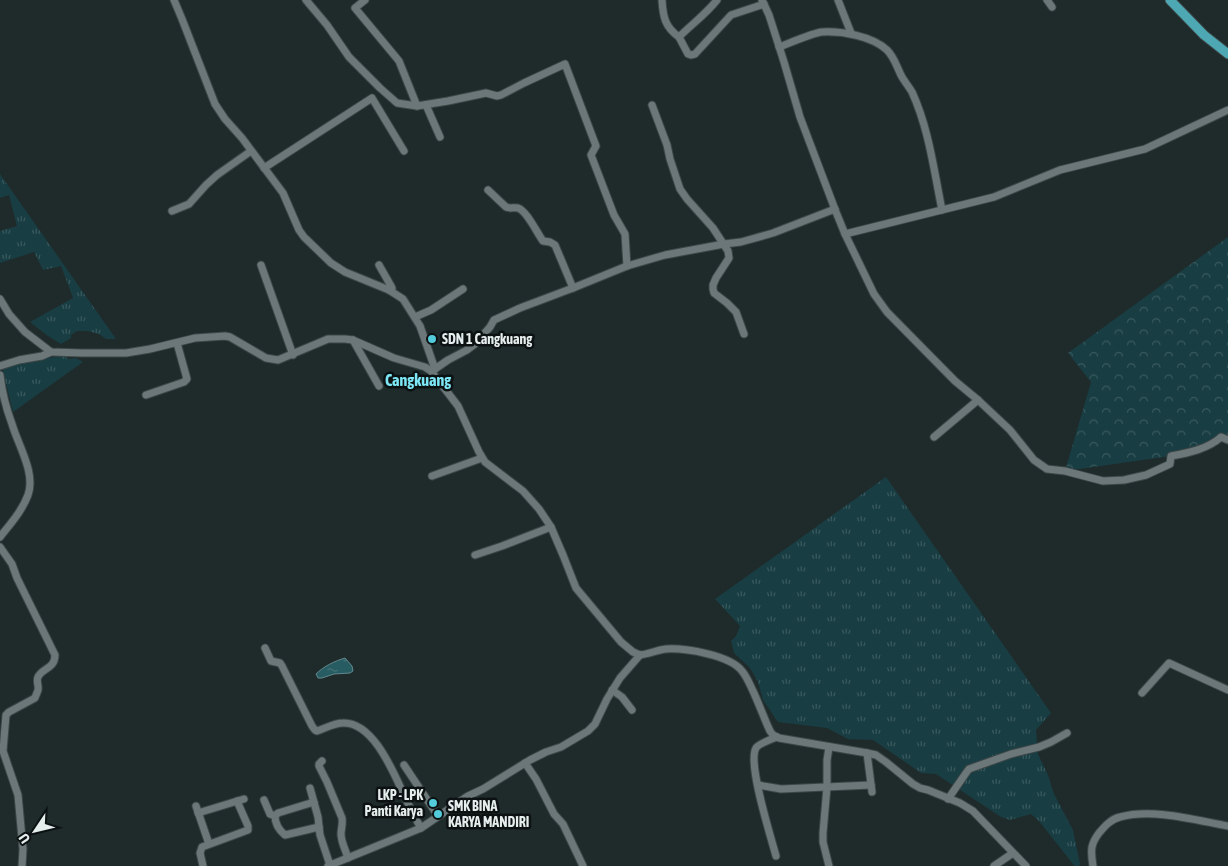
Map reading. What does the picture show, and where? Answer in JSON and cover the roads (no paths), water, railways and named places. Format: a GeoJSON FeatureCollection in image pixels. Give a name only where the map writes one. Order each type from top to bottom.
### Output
{"type":"FeatureCollection","features":[{"type":"Feature","properties":{"kind":"main road"},"geometry":{"type":"LineString","coordinates":[[1170,0],[1204,35],[1228,54]]}},
{"type":"Feature","properties":{"kind":"street"},"geometry":{"type":"LineString","coordinates":[[174,0],[214,104],[283,193],[299,230],[330,263],[345,272],[389,290],[403,300],[420,326],[433,370],[458,406],[482,458],[489,466],[524,491],[539,509],[551,527],[573,584],[621,642],[640,656]]}},
{"type":"Feature","properties":{"kind":"street"},"geometry":{"type":"LineString","coordinates":[[306,0],[327,25],[349,57],[397,103],[417,106],[486,93],[497,96],[565,64],[596,146],[591,155],[614,216],[625,234],[627,266]]}},
{"type":"Feature","properties":{"kind":"street"},"geometry":{"type":"LineString","coordinates":[[365,0],[355,8],[399,60],[417,106]]}},
{"type":"Feature","properties":{"kind":"street"},"geometry":{"type":"LineString","coordinates":[[662,0],[666,23],[669,29],[679,37],[688,54],[691,55],[694,55],[731,15],[763,2],[800,117],[845,234],[874,294],[887,312],[955,381],[1010,430],[1034,460],[1047,469],[1103,482],[1124,480],[1146,475],[1170,464],[1171,456],[1190,452],[1215,442],[1221,437],[1228,440]]}},
{"type":"Feature","properties":{"kind":"street"},"geometry":{"type":"LineString","coordinates":[[679,37],[702,17],[717,0]]}},
{"type":"Feature","properties":{"kind":"street"},"geometry":{"type":"LineString","coordinates":[[838,0],[851,34]]}},
{"type":"Feature","properties":{"kind":"street"},"geometry":{"type":"LineString","coordinates":[[779,47],[821,32],[851,34],[871,40],[887,50],[908,85],[919,110],[927,136],[942,210]]}},
{"type":"Feature","properties":{"kind":"street"},"geometry":{"type":"LineString","coordinates":[[264,168],[372,98],[404,152]]}},
{"type":"Feature","properties":{"kind":"street"},"geometry":{"type":"LineString","coordinates":[[426,105],[440,137]]}},
{"type":"Feature","properties":{"kind":"street"},"geometry":{"type":"LineString","coordinates":[[652,105],[667,145],[680,189],[713,228],[728,252],[729,258],[716,278],[713,289],[714,293],[736,312],[744,334]]}},
{"type":"Feature","properties":{"kind":"street"},"geometry":{"type":"LineString","coordinates":[[845,234],[994,197],[1060,170],[1145,149],[1228,110]]}},
{"type":"Feature","properties":{"kind":"street"},"geometry":{"type":"LineString","coordinates":[[172,211],[189,204],[217,175],[251,151]]}},
{"type":"Feature","properties":{"kind":"street"},"geometry":{"type":"LineString","coordinates":[[488,190],[506,207],[522,210],[543,241],[555,245],[573,288]]}},
{"type":"Feature","properties":{"kind":"street"},"geometry":{"type":"LineString","coordinates":[[0,366],[51,352],[126,353],[195,338],[228,336],[272,360],[293,355],[328,339],[345,338],[394,358],[433,370],[475,344],[494,320],[520,308],[627,266],[665,255],[741,242],[773,233],[835,209]]}},
{"type":"Feature","properties":{"kind":"street"},"geometry":{"type":"LineString","coordinates":[[261,265],[293,355]]}},
{"type":"Feature","properties":{"kind":"street"},"geometry":{"type":"LineString","coordinates":[[379,265],[392,288],[389,290]]}},
{"type":"Feature","properties":{"kind":"street"},"geometry":{"type":"LineString","coordinates":[[415,317],[431,310],[463,289]]}},
{"type":"Feature","properties":{"kind":"street"},"geometry":{"type":"LineString","coordinates":[[0,299],[9,314],[25,332],[51,352]]}},
{"type":"Feature","properties":{"kind":"street"},"geometry":{"type":"LineString","coordinates":[[353,340],[379,386]]}},
{"type":"Feature","properties":{"kind":"street"},"geometry":{"type":"LineString","coordinates":[[146,395],[184,382],[186,379],[177,343]]}},
{"type":"Feature","properties":{"kind":"street"},"geometry":{"type":"LineString","coordinates":[[0,375],[2,392],[31,482],[22,508],[0,537]]}},
{"type":"Feature","properties":{"kind":"street"},"geometry":{"type":"LineString","coordinates":[[934,438],[978,400]]}},
{"type":"Feature","properties":{"kind":"street"},"geometry":{"type":"LineString","coordinates":[[432,476],[482,458]]}},
{"type":"Feature","properties":{"kind":"street"},"geometry":{"type":"LineString","coordinates":[[475,555],[551,527]]}},
{"type":"Feature","properties":{"kind":"street"},"geometry":{"type":"LineString","coordinates":[[0,547],[12,564],[55,659],[53,664],[38,676],[38,689],[35,698],[9,712],[6,716],[2,739],[3,751],[18,795],[24,850],[22,866]]}},
{"type":"Feature","properties":{"kind":"street"},"geometry":{"type":"LineString","coordinates":[[265,648],[271,661],[280,663],[282,666],[315,730],[322,730],[344,722],[353,724],[362,729],[377,744],[421,828]]}},
{"type":"Feature","properties":{"kind":"street"},"geometry":{"type":"LineString","coordinates":[[310,788],[329,866],[421,828],[468,796],[483,789],[526,762],[560,747],[591,728],[620,678],[640,656],[665,649],[682,649],[717,656],[736,665],[743,671],[770,731],[777,737],[876,755],[913,784],[960,803],[973,811],[1026,866]]}},
{"type":"Feature","properties":{"kind":"street"},"geometry":{"type":"LineString","coordinates":[[1142,693],[1170,663],[1228,690]]}},
{"type":"Feature","properties":{"kind":"street"},"geometry":{"type":"LineString","coordinates":[[612,690],[622,697],[632,710]]}},
{"type":"Feature","properties":{"kind":"street"},"geometry":{"type":"LineString","coordinates":[[948,799],[970,769],[1011,754],[1039,747],[1067,733]]}},
{"type":"Feature","properties":{"kind":"street"},"geometry":{"type":"LineString","coordinates":[[776,856],[762,806],[753,761],[757,746],[777,737]]}},
{"type":"Feature","properties":{"kind":"street"},"geometry":{"type":"LineString","coordinates":[[828,866],[823,833],[829,747]]}},
{"type":"Feature","properties":{"kind":"street"},"geometry":{"type":"LineString","coordinates":[[758,785],[781,789],[871,788],[867,753]]}},
{"type":"Feature","properties":{"kind":"street"},"geometry":{"type":"LineString","coordinates":[[322,760],[319,766],[342,818],[343,823],[340,833],[348,858]]}},
{"type":"Feature","properties":{"kind":"street"},"geometry":{"type":"LineString","coordinates":[[526,762],[554,814],[563,824],[583,866]]}},
{"type":"Feature","properties":{"kind":"street"},"geometry":{"type":"LineString","coordinates":[[404,765],[438,816]]}},
{"type":"Feature","properties":{"kind":"street"},"geometry":{"type":"LineString","coordinates":[[204,866],[200,853],[202,847],[248,830],[241,800],[197,809],[209,844]]}},
{"type":"Feature","properties":{"kind":"street"},"geometry":{"type":"LineString","coordinates":[[264,800],[270,814],[275,816]]}},
{"type":"Feature","properties":{"kind":"street"},"geometry":{"type":"LineString","coordinates":[[275,816],[283,811],[314,802]]}},
{"type":"Feature","properties":{"kind":"street"},"geometry":{"type":"LineString","coordinates":[[1093,866],[1092,845],[1105,825],[1119,817],[1155,814],[1228,826]]}},
{"type":"Feature","properties":{"kind":"street"},"geometry":{"type":"LineString","coordinates":[[275,816],[276,824],[285,835],[319,827]]}},
{"type":"Feature","properties":{"kind":"street"},"geometry":{"type":"LineString","coordinates":[[994,866],[1013,853]]}},
{"type":"Feature","properties":{"kind":"water"},"geometry":{"type":"Polygon","coordinates":[[[345,658],[352,666],[353,671],[318,678],[316,674],[322,669],[345,658]]]}},
{"type":"Feature","properties":{"kind":"place","name":"SDN 1 Cangkuang"},"geometry":{"type":"Point","coordinates":[432,339]}},
{"type":"Feature","properties":{"kind":"place","name":"LKP - LPK Panti Karya"},"geometry":{"type":"Point","coordinates":[433,803]}},
{"type":"Feature","properties":{"kind":"place","name":"SMK BINA KARYA MANDIRI"},"geometry":{"type":"Point","coordinates":[438,814]}},
{"type":"Feature","properties":{"kind":"district","name":"Cangkuang"},"geometry":{"type":"Point","coordinates":[418,380]}}]}
